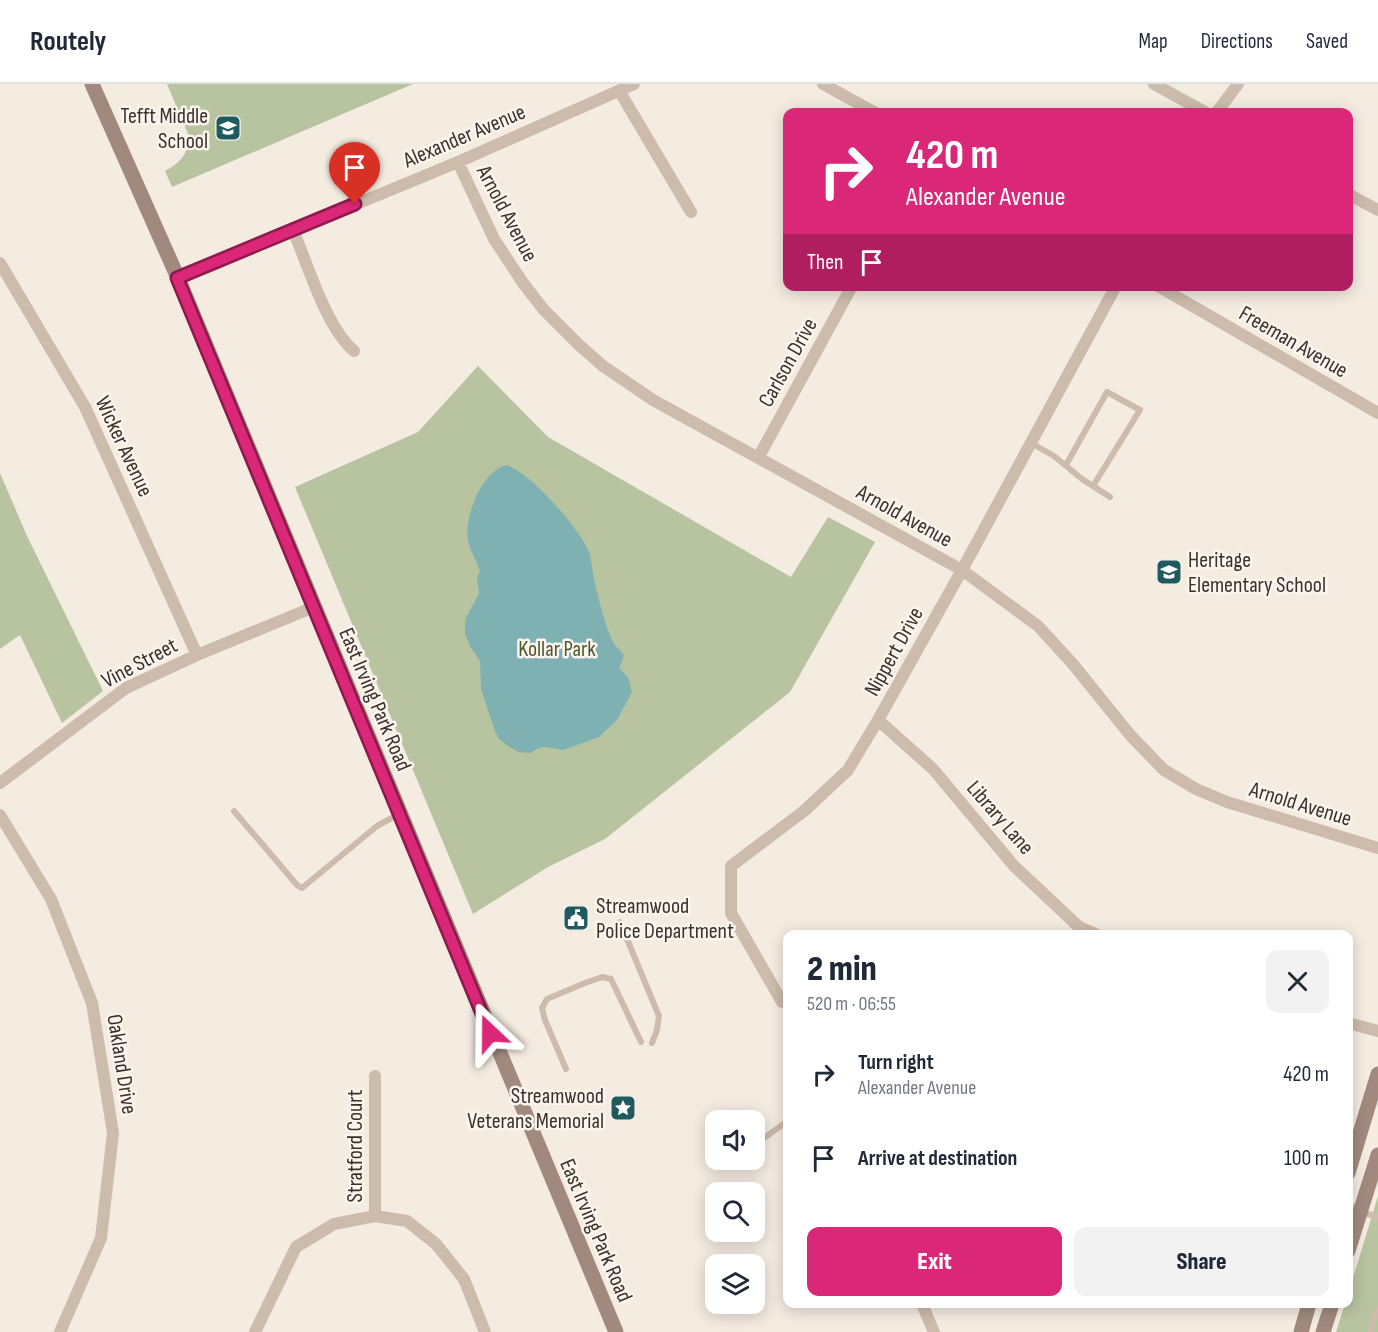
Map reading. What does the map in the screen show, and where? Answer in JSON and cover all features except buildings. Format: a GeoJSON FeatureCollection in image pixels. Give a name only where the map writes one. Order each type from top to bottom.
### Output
{"type":"FeatureCollection","features":[{"type":"Feature","properties":{"kind":"main road","name":"East Irving Park Road"},"geometry":{"type":"LineString","coordinates":[[92,84],[177,278],[616,1332]]}},
{"type":"Feature","properties":{"kind":"main road"},"geometry":{"type":"LineString","coordinates":[[1353,1156],[1378,1074]]}},
{"type":"Feature","properties":{"kind":"main road"},"geometry":{"type":"LineString","coordinates":[[1354,1210],[1378,1155]]}},
{"type":"Feature","properties":{"kind":"main road"},"geometry":{"type":"LineString","coordinates":[[1301,1332],[1308,1308]]}},
{"type":"Feature","properties":{"kind":"main road"},"geometry":{"type":"LineString","coordinates":[[1323,1332],[1331,1308]]}},
{"type":"Feature","properties":{"kind":"street","name":"Alexander Avenue"},"geometry":{"type":"LineString","coordinates":[[177,278],[458,162],[620,92],[633,84]]}},
{"type":"Feature","properties":{"kind":"street"},"geometry":{"type":"LineString","coordinates":[[824,84],[867,108]]}},
{"type":"Feature","properties":{"kind":"street"},"geometry":{"type":"LineString","coordinates":[[1154,84],[1198,108]]}},
{"type":"Feature","properties":{"kind":"street"},"geometry":{"type":"LineString","coordinates":[[1220,108],[1238,84]]}},
{"type":"Feature","properties":{"kind":"street"},"geometry":{"type":"LineString","coordinates":[[620,92],[691,212]]}},
{"type":"Feature","properties":{"kind":"street","name":"Arnold Avenue"},"geometry":{"type":"LineString","coordinates":[[458,162],[494,239],[507,260],[544,310],[603,366],[653,400],[962,570],[1038,626],[1072,663],[1131,736],[1164,770],[1196,789],[1227,802],[1378,848]]}},
{"type":"Feature","properties":{"kind":"street"},"geometry":{"type":"LineString","coordinates":[[1353,197],[1378,210]]}},
{"type":"Feature","properties":{"kind":"street"},"geometry":{"type":"LineString","coordinates":[[293,230],[333,325],[345,343],[354,351]]}},
{"type":"Feature","properties":{"kind":"street","name":"Wicker Avenue"},"geometry":{"type":"LineString","coordinates":[[0,263],[85,406],[197,655]]}},
{"type":"Feature","properties":{"kind":"street","name":"Carlson Drive"},"geometry":{"type":"LineString","coordinates":[[758,458],[849,291]]}},
{"type":"Feature","properties":{"kind":"street","name":"Nippert Drive"},"geometry":{"type":"LineString","coordinates":[[782,1002],[731,913],[731,866],[804,811],[848,770],[962,570],[1113,291]]}},
{"type":"Feature","properties":{"kind":"street","name":"Freeman Avenue"},"geometry":{"type":"LineString","coordinates":[[1167,291],[1378,414]]}},
{"type":"Feature","properties":{"kind":"street","name":"Vine Street"},"geometry":{"type":"LineString","coordinates":[[0,783],[126,688],[197,655],[314,607]]}},
{"type":"Feature","properties":{"kind":"street","name":"Library Lane"},"geometry":{"type":"LineString","coordinates":[[878,720],[933,769],[1014,866],[1079,927],[1086,930]]}},
{"type":"Feature","properties":{"kind":"street","name":"Oakland Drive"},"geometry":{"type":"LineString","coordinates":[[0,815],[51,899],[92,1003],[113,1133],[101,1238],[60,1332]]}},
{"type":"Feature","properties":{"kind":"street"},"geometry":{"type":"LineString","coordinates":[[1353,1024],[1378,1031]]}},
{"type":"Feature","properties":{"kind":"street","name":"Stratford Court"},"geometry":{"type":"LineString","coordinates":[[375,1076],[375,1216]]}},
{"type":"Feature","properties":{"kind":"street"},"geometry":{"type":"LineString","coordinates":[[255,1332],[296,1247],[334,1224],[375,1216],[407,1221],[436,1244],[464,1279],[485,1332]]}},
{"type":"Feature","properties":{"kind":"street"},"geometry":{"type":"LineString","coordinates":[[924,1308],[934,1332]]}},
{"type":"Feature","properties":{"kind":"lane"},"geometry":{"type":"LineString","coordinates":[[1066,465],[1107,392],[1140,410],[1093,486]]}},
{"type":"Feature","properties":{"kind":"lane"},"geometry":{"type":"LineString","coordinates":[[1031,443],[1054,456],[1110,497]]}},
{"type":"Feature","properties":{"kind":"lane"},"geometry":{"type":"LineString","coordinates":[[234,811],[302,888],[377,826],[399,814]]}},
{"type":"Feature","properties":{"kind":"lane"},"geometry":{"type":"LineString","coordinates":[[620,922],[658,1016],[657,1030],[652,1043]]}},
{"type":"Feature","properties":{"kind":"lane"},"geometry":{"type":"LineString","coordinates":[[566,1069],[542,1008],[548,999],[585,983],[602,977],[611,979],[641,1042]]}},
{"type":"Feature","properties":{"kind":"lane"},"geometry":{"type":"LineString","coordinates":[[765,1137],[783,1125]]}},
{"type":"Feature","properties":{"kind":"lane"},"geometry":{"type":"LineString","coordinates":[[1354,1210],[1378,1217]]}},
{"type":"Feature","properties":{"kind":"lane"},"geometry":{"type":"LineString","coordinates":[[1370,1332],[1378,1309]]}},
{"type":"Feature","properties":{"kind":"green space","name":"Tefft Middle School"},"geometry":{"type":"Polygon","coordinates":[[[167,84],[413,84],[172,187],[165,171],[183,157],[189,136],[167,84]]]}},
{"type":"Feature","properties":{"kind":"green space","name":"Kollar Park"},"geometry":{"type":"Polygon","coordinates":[[[478,366],[548,437],[791,577],[828,517],[875,542],[790,692],[605,839],[548,867],[473,914],[295,487],[418,432],[478,366]]]}},
{"type":"Feature","properties":{"kind":"green space"},"geometry":{"type":"Polygon","coordinates":[[[0,473],[27,536],[103,691],[62,723],[20,635],[0,649],[0,473]]]}},
{"type":"Feature","properties":{"kind":"green space"},"geometry":{"type":"Polygon","coordinates":[[[1378,1196],[1378,1332],[1336,1332],[1344,1308],[1353,1308],[1353,1278],[1378,1196]]]}},
{"type":"Feature","properties":{"kind":"water"},"geometry":{"type":"Polygon","coordinates":[[[507,465],[529,479],[554,503],[584,542],[590,555],[607,627],[613,642],[624,656],[619,668],[628,677],[632,692],[617,720],[599,737],[563,750],[545,747],[530,753],[518,752],[499,739],[481,689],[480,661],[465,634],[465,620],[479,593],[477,578],[480,571],[468,540],[469,519],[483,485],[498,469],[507,465]]]}},
{"type":"Feature","properties":{"kind":"place","name":"Tefft Middle School"},"geometry":{"type":"Point","coordinates":[228,128]}},
{"type":"Feature","properties":{"kind":"place","name":"Heritage Elementary School"},"geometry":{"type":"Point","coordinates":[1169,572]}},
{"type":"Feature","properties":{"kind":"place","name":"Streamwood Police Department"},"geometry":{"type":"Point","coordinates":[576,918]}},
{"type":"Feature","properties":{"kind":"place","name":"Streamwood Veterans Memorial"},"geometry":{"type":"Point","coordinates":[623,1108]}},
{"type":"Feature","properties":{"kind":"route"},"geometry":{"type":"LineString","coordinates":[[355,204],[177,278],[490,1033]]}}]}
